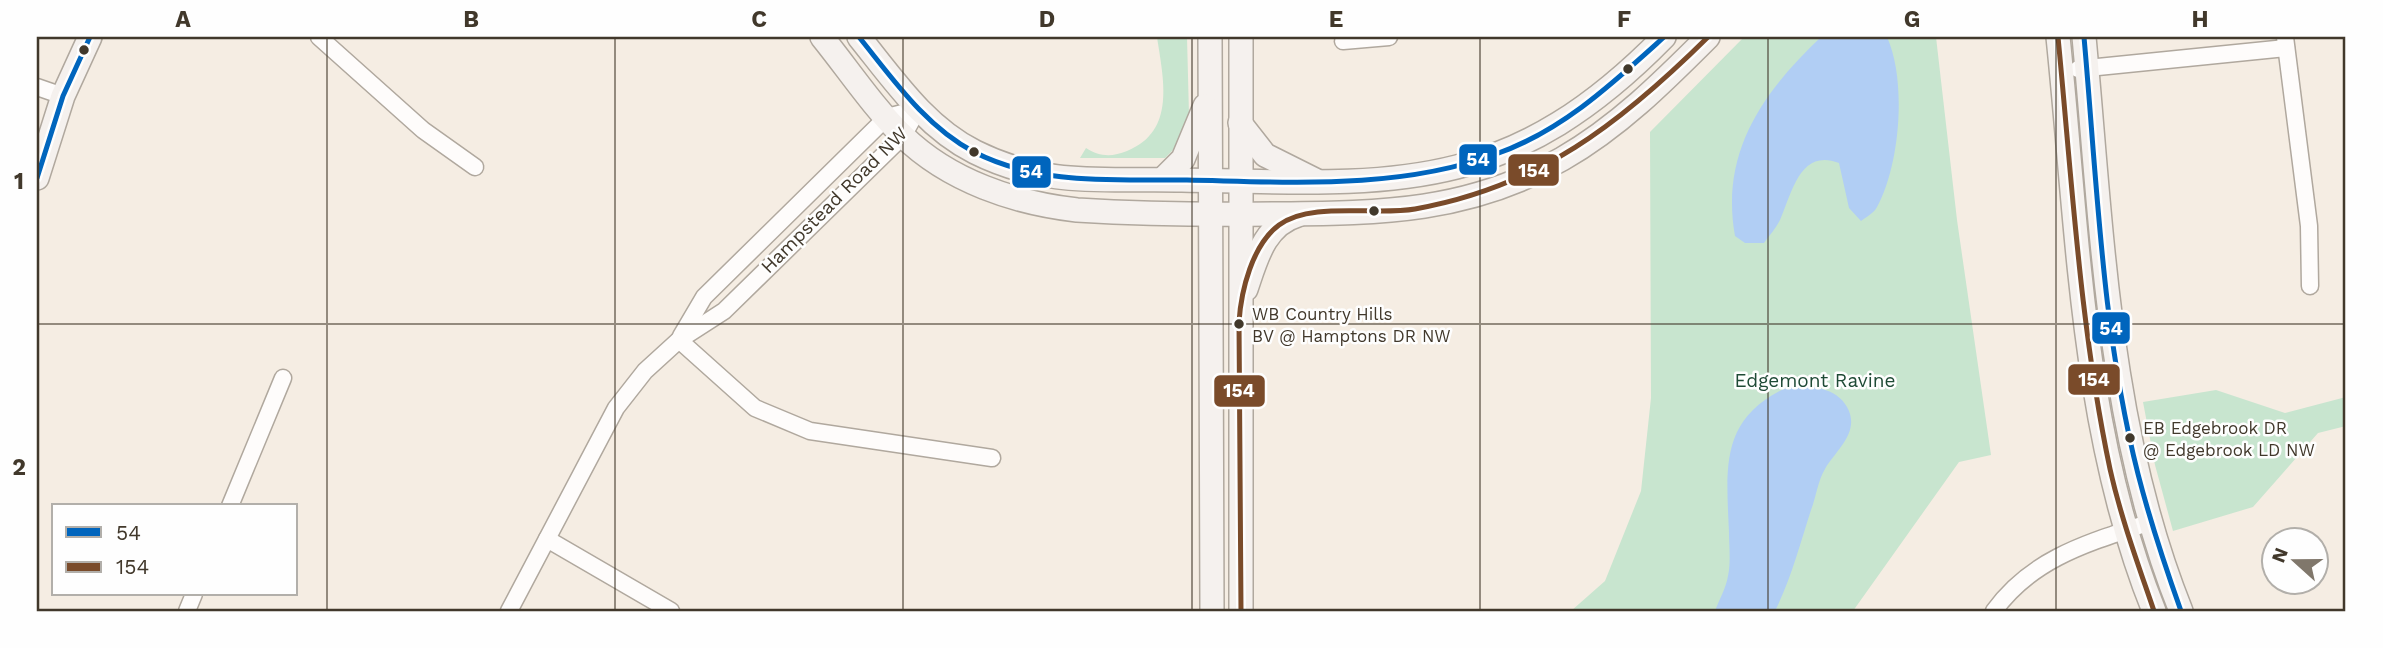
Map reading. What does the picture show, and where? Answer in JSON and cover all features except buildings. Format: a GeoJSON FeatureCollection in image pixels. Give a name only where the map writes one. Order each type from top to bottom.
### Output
{"type":"FeatureCollection","features":[{"type":"Feature","properties":{"kind":"street"},"geometry":{"type":"LineString","coordinates":[[37,178],[63,96],[90,37]]}},
{"type":"Feature","properties":{"kind":"street"},"geometry":{"type":"LineString","coordinates":[[319,37],[423,130],[475,167]]}},
{"type":"Feature","properties":{"kind":"street"},"geometry":{"type":"LineString","coordinates":[[822,37],[903,136],[959,176],[998,192],[1050,207],[1210,214],[1384,213],[1419,209],[1472,197],[1524,178],[1562,159],[1610,128],[1708,37]]}},
{"type":"Feature","properties":{"kind":"street"},"geometry":{"type":"LineString","coordinates":[[859,37],[918,109],[973,151],[1009,166],[1057,179],[1118,182],[1210,180],[1240,183],[1375,182],[1422,177],[1473,164],[1521,145],[1561,124],[1603,94],[1664,37]]}},
{"type":"Feature","properties":{"kind":"street"},"geometry":{"type":"LineString","coordinates":[[1210,37],[1212,611]]}},
{"type":"Feature","properties":{"kind":"street"},"geometry":{"type":"LineString","coordinates":[[1241,37],[1241,611]]}},
{"type":"Feature","properties":{"kind":"street"},"geometry":{"type":"LineString","coordinates":[[1343,41],[1389,37]]}},
{"type":"Feature","properties":{"kind":"street"},"geometry":{"type":"LineString","coordinates":[[2058,37],[2092,363],[2104,437],[2127,530],[2154,611]]}},
{"type":"Feature","properties":{"kind":"street"},"geometry":{"type":"LineString","coordinates":[[2084,37],[2118,369],[2133,452],[2151,522],[2180,611]]}},
{"type":"Feature","properties":{"kind":"street"},"geometry":{"type":"LineString","coordinates":[[2062,71],[2286,42],[2309,226],[2310,285]]}},
{"type":"Feature","properties":{"kind":"street"},"geometry":{"type":"LineString","coordinates":[[37,87],[63,96]]}},
{"type":"Feature","properties":{"kind":"street"},"geometry":{"type":"LineString","coordinates":[[1163,179],[1183,159],[1210,93]]}},
{"type":"Feature","properties":{"kind":"street","name":"Hampstead Road NW"},"geometry":{"type":"LineString","coordinates":[[680,340],[704,297],[887,117],[918,109]]}},
{"type":"Feature","properties":{"kind":"street","name":"Hampstead Road NW"},"geometry":{"type":"LineString","coordinates":[[509,611],[616,408],[645,371],[680,340],[724,311],[903,136],[918,109]]}},
{"type":"Feature","properties":{"kind":"street"},"geometry":{"type":"LineString","coordinates":[[1240,122],[1265,155],[1321,183]]}},
{"type":"Feature","properties":{"kind":"street"},"geometry":{"type":"LineString","coordinates":[[1240,309],[1257,257],[1268,235],[1290,218],[1304,214]]}},
{"type":"Feature","properties":{"kind":"street"},"geometry":{"type":"LineString","coordinates":[[680,340],[755,408],[810,431],[992,458]]}},
{"type":"Feature","properties":{"kind":"street"},"geometry":{"type":"LineString","coordinates":[[231,504],[283,378]]}},
{"type":"Feature","properties":{"kind":"street"},"geometry":{"type":"LineString","coordinates":[[1994,611],[2016,585],[2045,563],[2079,546],[2151,522]]}},
{"type":"Feature","properties":{"kind":"street"},"geometry":{"type":"LineString","coordinates":[[547,539],[671,611]]}},
{"type":"Feature","properties":{"kind":"green space"},"geometry":{"type":"Polygon","coordinates":[[[1157,37],[1187,37],[1189,115],[1179,150],[1173,150],[1165,158],[1080,158],[1086,148],[1106,155],[1127,151],[1143,142],[1154,131],[1163,102],[1157,37]]]}},
{"type":"Feature","properties":{"kind":"green space","name":"Edgemont Ravine"},"geometry":{"type":"Polygon","coordinates":[[[1744,37],[1936,37],[1957,220],[1991,455],[1959,462],[1853,611],[1571,611],[1605,581],[1641,491],[1651,398],[1650,132],[1744,37]]]}},
{"type":"Feature","properties":{"kind":"green space"},"geometry":{"type":"Polygon","coordinates":[[[2216,390],[2285,413],[2346,397],[2346,426],[2318,433],[2253,507],[2173,531],[2155,465],[2143,402],[2216,390]]]}},
{"type":"Feature","properties":{"kind":"water"},"geometry":{"type":"Polygon","coordinates":[[[1821,37],[1887,37],[1893,55],[1899,99],[1896,146],[1885,189],[1876,209],[1861,221],[1849,208],[1839,163],[1826,160],[1815,162],[1806,167],[1799,176],[1780,220],[1764,243],[1745,243],[1735,236],[1732,206],[1734,177],[1740,151],[1764,102],[1781,79],[1821,37]]]}},
{"type":"Feature","properties":{"kind":"water"},"geometry":{"type":"Polygon","coordinates":[[[1790,386],[1814,387],[1836,395],[1851,416],[1849,433],[1821,478],[1791,574],[1775,611],[1715,611],[1729,571],[1727,485],[1732,446],[1739,428],[1751,412],[1767,398],[1790,386]]]}},
{"type":"Feature","properties":{"kind":"transit line","name":"54"},"geometry":{"type":"LineString","coordinates":[[37,178],[63,96],[90,37]]}},
{"type":"Feature","properties":{"kind":"transit line","name":"54"},"geometry":{"type":"LineString","coordinates":[[859,37],[897,85],[940,129],[974,152],[999,163],[1052,176],[1106,180],[1304,182],[1382,179],[1421,174],[1496,154],[1565,119],[1606,88],[1664,37]]}},
{"type":"Feature","properties":{"kind":"transit line","name":"154"},"geometry":{"type":"LineString","coordinates":[[1241,611],[1239,322],[1245,283],[1255,256],[1270,234],[1279,225],[1308,213],[1415,209],[1460,199],[1539,168],[1609,124],[1643,97],[1708,37]]}},
{"type":"Feature","properties":{"kind":"transit line","name":"154"},"geometry":{"type":"LineString","coordinates":[[2058,37],[2078,254],[2100,416],[2119,505],[2154,611]]}},
{"type":"Feature","properties":{"kind":"transit line","name":"54"},"geometry":{"type":"LineString","coordinates":[[2084,37],[2102,257],[2116,366],[2143,492],[2181,611]]}},
{"type":"Feature","properties":{"kind":"place","name":"WB Country Hills BV @ Hamptons DR NW"},"geometry":{"type":"Point","coordinates":[1239,324]}},
{"type":"Feature","properties":{"kind":"place","name":"EB Edgebrook DR @ Edgebrook LD NW"},"geometry":{"type":"Point","coordinates":[2130,438]}}]}
